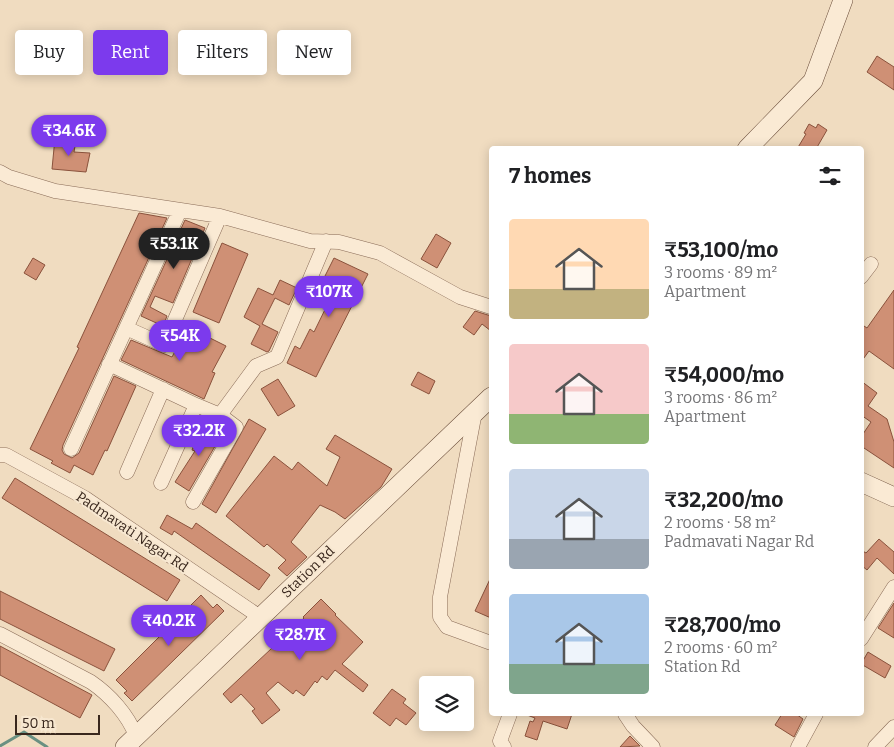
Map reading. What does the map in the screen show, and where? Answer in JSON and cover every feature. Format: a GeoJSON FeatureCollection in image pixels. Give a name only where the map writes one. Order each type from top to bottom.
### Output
{"type":"FeatureCollection","features":[{"type":"Feature","properties":{"kind":"main road"},"geometry":{"type":"LineString","coordinates":[[750,146],[813,81],[843,0]]}},
{"type":"Feature","properties":{"kind":"main road","name":"Station Rd"},"geometry":{"type":"LineString","coordinates":[[130,742],[489,399]]}},
{"type":"Feature","properties":{"kind":"main road"},"geometry":{"type":"LineString","coordinates":[[864,483],[894,497]]}},
{"type":"Feature","properties":{"kind":"street"},"geometry":{"type":"LineString","coordinates":[[0,172],[9,177],[55,191],[220,216],[310,241],[339,242],[380,253],[460,297],[489,306]]}},
{"type":"Feature","properties":{"kind":"street"},"geometry":{"type":"LineString","coordinates":[[70,448],[180,210]]}},
{"type":"Feature","properties":{"kind":"street"},"geometry":{"type":"LineString","coordinates":[[126,328],[164,345],[220,216]]}},
{"type":"Feature","properties":{"kind":"street"},"geometry":{"type":"LineString","coordinates":[[220,415],[256,366],[277,358],[326,241]]}},
{"type":"Feature","properties":{"kind":"street"},"geometry":{"type":"LineString","coordinates":[[864,273],[871,264]]}},
{"type":"Feature","properties":{"kind":"street"},"geometry":{"type":"LineString","coordinates":[[109,364],[220,415],[236,427],[193,502]]}},
{"type":"Feature","properties":{"kind":"street"},"geometry":{"type":"LineString","coordinates":[[127,472],[163,389]]}},
{"type":"Feature","properties":{"kind":"street"},"geometry":{"type":"LineString","coordinates":[[161,483],[196,405]]}},
{"type":"Feature","properties":{"kind":"street"},"geometry":{"type":"LineString","coordinates":[[475,412],[440,597],[440,617],[447,627],[489,642]]}},
{"type":"Feature","properties":{"kind":"street","name":"Padmavati Nagar Rd"},"geometry":{"type":"LineString","coordinates":[[0,455],[6,455],[84,498],[260,617]]}},
{"type":"Feature","properties":{"kind":"street"},"geometry":{"type":"LineString","coordinates":[[864,634],[894,587]]}},
{"type":"Feature","properties":{"kind":"street"},"geometry":{"type":"LineString","coordinates":[[0,634],[91,682],[105,692],[132,724],[130,742]]}},
{"type":"Feature","properties":{"kind":"street"},"geometry":{"type":"LineString","coordinates":[[504,747],[500,741],[509,716]]}},
{"type":"Feature","properties":{"kind":"street"},"geometry":{"type":"LineString","coordinates":[[626,716],[653,747]]}},
{"type":"Feature","properties":{"kind":"street"},"geometry":{"type":"LineString","coordinates":[[798,747],[815,716]]}},
{"type":"Feature","properties":{"kind":"street"},"geometry":{"type":"LineString","coordinates":[[875,747],[894,727]]}},
{"type":"Feature","properties":{"kind":"building"},"geometry":{"type":"Polygon","coordinates":[[[877,56],[894,67],[894,90],[867,72],[877,56]]]}},
{"type":"Feature","properties":{"kind":"building"},"geometry":{"type":"Polygon","coordinates":[[[809,124],[816,128],[818,124],[827,130],[818,146],[799,146],[806,134],[804,133],[809,124]]]}},
{"type":"Feature","properties":{"kind":"building"},"geometry":{"type":"Polygon","coordinates":[[[55,138],[76,140],[74,152],[90,153],[86,172],[52,169],[55,138]]]}},
{"type":"Feature","properties":{"kind":"building"},"geometry":{"type":"Polygon","coordinates":[[[139,213],[167,218],[63,445],[62,450],[64,454],[72,458],[79,453],[114,376],[136,386],[107,451],[105,450],[93,475],[74,465],[70,473],[51,463],[53,461],[30,449],[79,348],[77,347],[139,213]]]}},
{"type":"Feature","properties":{"kind":"building"},"geometry":{"type":"Polygon","coordinates":[[[185,220],[205,228],[173,303],[155,296],[150,307],[167,316],[163,326],[141,316],[185,220]]]}},
{"type":"Feature","properties":{"kind":"building"},"geometry":{"type":"Polygon","coordinates":[[[436,234],[451,243],[437,268],[421,259],[436,234]]]}},
{"type":"Feature","properties":{"kind":"building"},"geometry":{"type":"Polygon","coordinates":[[[222,243],[248,254],[219,323],[193,312],[222,243]]]}},
{"type":"Feature","properties":{"kind":"building"},"geometry":{"type":"Polygon","coordinates":[[[33,258],[45,265],[36,280],[24,273],[33,258]]]}},
{"type":"Feature","properties":{"kind":"building"},"geometry":{"type":"Polygon","coordinates":[[[334,258],[368,274],[316,377],[287,363],[295,346],[300,349],[310,329],[314,332],[337,285],[324,278],[334,258]]]}},
{"type":"Feature","properties":{"kind":"building"},"geometry":{"type":"Polygon","coordinates":[[[280,280],[297,288],[289,305],[275,298],[262,324],[278,332],[267,352],[251,344],[260,326],[244,317],[258,288],[273,295],[280,280]]]}},
{"type":"Feature","properties":{"kind":"building"},"geometry":{"type":"Polygon","coordinates":[[[894,290],[894,369],[869,351],[864,358],[864,326],[867,328],[894,290]]]}},
{"type":"Feature","properties":{"kind":"building"},"geometry":{"type":"Polygon","coordinates":[[[475,311],[489,315],[489,329],[482,324],[474,335],[463,327],[475,311]]]}},
{"type":"Feature","properties":{"kind":"building"},"geometry":{"type":"Polygon","coordinates":[[[188,327],[226,346],[212,372],[215,373],[204,399],[121,360],[131,340],[172,357],[188,327]]]}},
{"type":"Feature","properties":{"kind":"building"},"geometry":{"type":"Polygon","coordinates":[[[418,372],[435,381],[429,394],[411,385],[418,372]]]}},
{"type":"Feature","properties":{"kind":"building"},"geometry":{"type":"Polygon","coordinates":[[[278,379],[295,406],[278,416],[261,389],[278,379]]]}},
{"type":"Feature","properties":{"kind":"building"},"geometry":{"type":"Polygon","coordinates":[[[864,383],[877,393],[868,406],[887,419],[894,442],[894,468],[864,448],[864,432],[871,422],[864,417],[864,383]]]}},
{"type":"Feature","properties":{"kind":"building"},"geometry":{"type":"Polygon","coordinates":[[[249,419],[266,429],[216,513],[202,504],[249,419]]]}},
{"type":"Feature","properties":{"kind":"building"},"geometry":{"type":"Polygon","coordinates":[[[203,425],[221,433],[189,491],[175,482],[195,451],[192,450],[203,425]]]}},
{"type":"Feature","properties":{"kind":"building"},"geometry":{"type":"Polygon","coordinates":[[[335,435],[392,469],[381,487],[345,519],[320,505],[291,542],[307,557],[287,576],[278,568],[286,560],[267,544],[264,547],[226,516],[274,456],[292,470],[298,462],[327,486],[340,457],[326,449],[335,435]]]}},
{"type":"Feature","properties":{"kind":"building"},"geometry":{"type":"Polygon","coordinates":[[[15,478],[180,580],[167,601],[2,498],[15,478]]]}},
{"type":"Feature","properties":{"kind":"building"},"geometry":{"type":"Polygon","coordinates":[[[167,515],[192,529],[196,523],[270,575],[259,590],[174,531],[172,535],[160,528],[167,515]]]}},
{"type":"Feature","properties":{"kind":"building"},"geometry":{"type":"Polygon","coordinates":[[[879,539],[894,552],[894,574],[877,558],[867,570],[864,568],[864,552],[866,553],[879,539]]]}},
{"type":"Feature","properties":{"kind":"building"},"geometry":{"type":"Polygon","coordinates":[[[489,581],[489,617],[475,611],[489,581]]]}},
{"type":"Feature","properties":{"kind":"building"},"geometry":{"type":"Polygon","coordinates":[[[0,591],[115,649],[104,671],[0,619],[0,591]]]}},
{"type":"Feature","properties":{"kind":"building"},"geometry":{"type":"Polygon","coordinates":[[[201,595],[213,608],[217,604],[224,611],[132,701],[124,693],[127,691],[116,680],[201,595]]]}},
{"type":"Feature","properties":{"kind":"building"},"geometry":{"type":"Polygon","coordinates":[[[321,599],[363,642],[342,664],[368,685],[363,692],[335,670],[327,680],[322,676],[317,683],[315,681],[304,696],[296,690],[293,694],[278,682],[266,693],[280,710],[262,724],[252,711],[255,709],[241,694],[231,703],[223,694],[304,618],[321,599]]]}},
{"type":"Feature","properties":{"kind":"building"},"geometry":{"type":"Polygon","coordinates":[[[894,603],[894,638],[878,628],[894,603]]]}},
{"type":"Feature","properties":{"kind":"building"},"geometry":{"type":"Polygon","coordinates":[[[0,646],[92,695],[80,718],[0,675],[0,646]]]}},
{"type":"Feature","properties":{"kind":"building"},"geometry":{"type":"Polygon","coordinates":[[[868,652],[891,666],[885,678],[864,666],[864,659],[868,652]]]}},
{"type":"Feature","properties":{"kind":"building"},"geometry":{"type":"Polygon","coordinates":[[[392,689],[406,699],[403,703],[416,713],[406,725],[396,718],[390,726],[373,713],[392,689]]]}},
{"type":"Feature","properties":{"kind":"building"},"geometry":{"type":"Polygon","coordinates":[[[530,716],[571,716],[567,729],[543,721],[537,740],[525,736],[530,721],[533,722],[535,718],[530,716]]]}},
{"type":"Feature","properties":{"kind":"building"},"geometry":{"type":"Polygon","coordinates":[[[781,716],[799,716],[803,719],[794,737],[775,725],[781,716]]]}},
{"type":"Feature","properties":{"kind":"building"},"geometry":{"type":"Polygon","coordinates":[[[630,736],[640,746],[620,747],[630,736]]]}},
{"type":"Feature","properties":{"kind":"waterway"},"geometry":{"type":"LineString","coordinates":[[0,746],[24,732],[47,747]]}}]}
